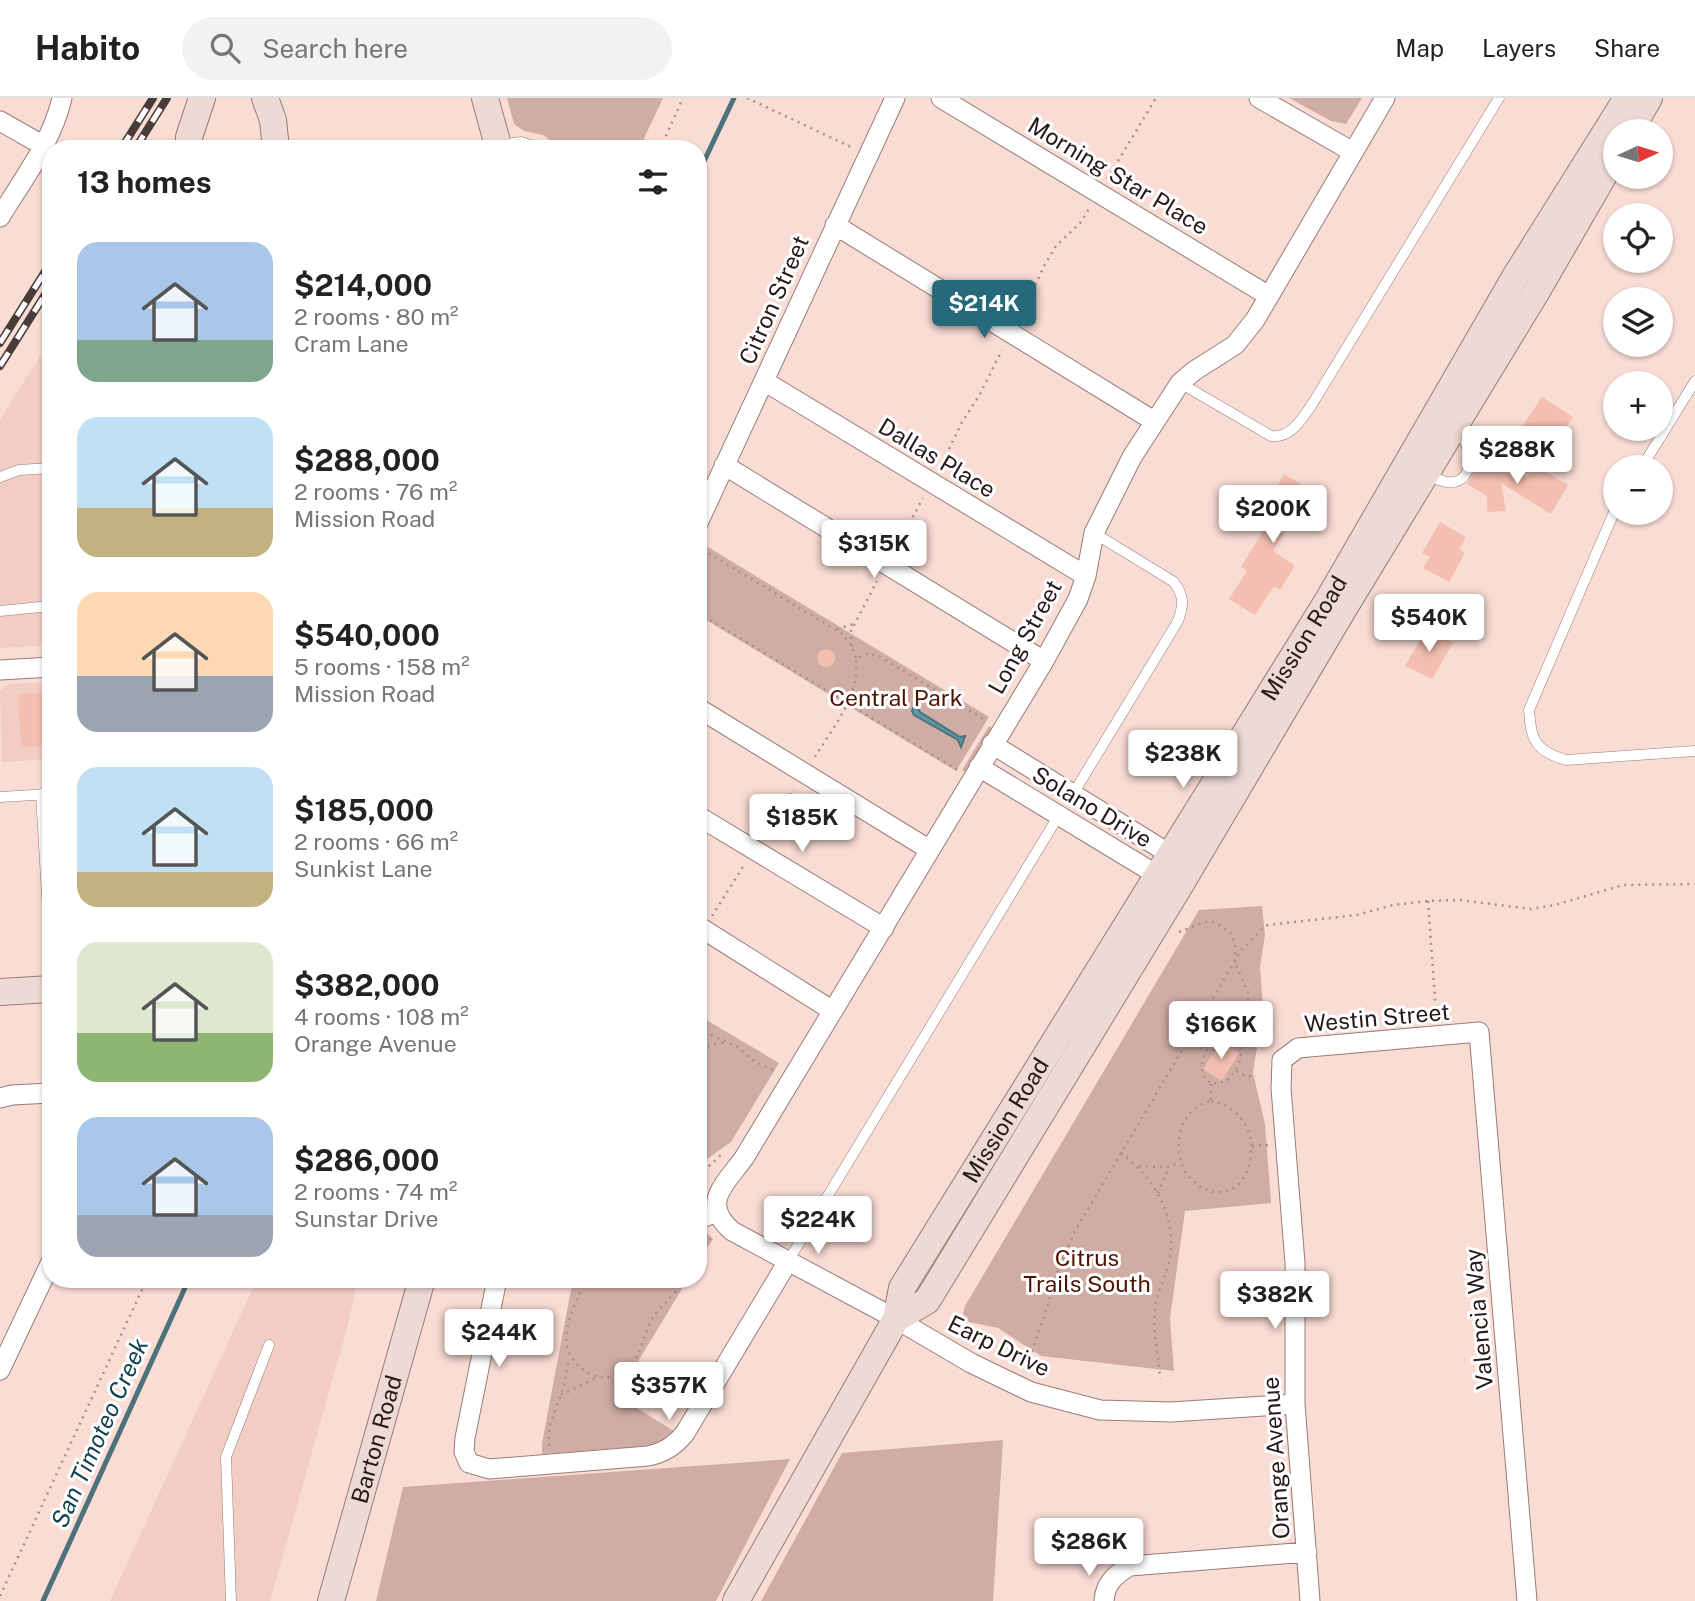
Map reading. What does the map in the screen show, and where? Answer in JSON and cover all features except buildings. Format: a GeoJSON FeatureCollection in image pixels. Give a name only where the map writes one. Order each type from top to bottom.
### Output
{"type":"FeatureCollection","features":[{"type":"Feature","properties":{"kind":"street"},"geometry":{"type":"LineString","coordinates":[[47,140],[62,98]]}},
{"type":"Feature","properties":{"kind":"street"},"geometry":{"type":"LineString","coordinates":[[189,140],[202,98]]}},
{"type":"Feature","properties":{"kind":"street"},"geometry":{"type":"LineString","coordinates":[[485,98],[496,140]]}},
{"type":"Feature","properties":{"kind":"street","name":"Citron Street"},"geometry":{"type":"LineString","coordinates":[[707,503],[895,98]]}},
{"type":"Feature","properties":{"kind":"street","name":"Morning Star Place"},"geometry":{"type":"LineString","coordinates":[[941,98],[1269,296]]}},
{"type":"Feature","properties":{"kind":"street"},"geometry":{"type":"LineString","coordinates":[[1259,98],[1353,152]]}},
{"type":"Feature","properties":{"kind":"street","name":"Long Street"},"geometry":{"type":"LineString","coordinates":[[718,1212],[716,1199],[719,1191],[744,1158],[992,744],[1045,661],[1086,576],[1094,533],[1132,457],[1181,383],[1194,371],[1235,345],[1255,320],[1385,98]]}},
{"type":"Feature","properties":{"kind":"street","name":"Mission Road"},"geometry":{"type":"LineString","coordinates":[[1175,871],[1328,600],[1516,277],[1627,98]]}},
{"type":"Feature","properties":{"kind":"street"},"geometry":{"type":"LineString","coordinates":[[1637,119],[1649,98]]}},
{"type":"Feature","properties":{"kind":"street"},"geometry":{"type":"LineString","coordinates":[[269,109],[274,140]]}},
{"type":"Feature","properties":{"kind":"street"},"geometry":{"type":"LineString","coordinates":[[269,109],[288,140]]}},
{"type":"Feature","properties":{"kind":"street"},"geometry":{"type":"LineString","coordinates":[[0,121],[42,145]]}},
{"type":"Feature","properties":{"kind":"street"},"geometry":{"type":"LineString","coordinates":[[0,217],[42,149]]}},
{"type":"Feature","properties":{"kind":"street","name":"Mission Road"},"geometry":{"type":"LineString","coordinates":[[736,1601],[895,1320],[902,1288],[1175,871],[1426,474],[1603,176]]}},
{"type":"Feature","properties":{"kind":"street"},"geometry":{"type":"LineString","coordinates":[[835,226],[1154,421]]}},
{"type":"Feature","properties":{"kind":"street","name":"Dallas Place"},"geometry":{"type":"LineString","coordinates":[[764,381],[1086,576]]}},
{"type":"Feature","properties":{"kind":"street"},"geometry":{"type":"LineString","coordinates":[[724,465],[1045,661]]}},
{"type":"Feature","properties":{"kind":"street"},"geometry":{"type":"LineString","coordinates":[[0,670],[42,668]]}},
{"type":"Feature","properties":{"kind":"street"},"geometry":{"type":"LineString","coordinates":[[707,714],[930,850]]}},
{"type":"Feature","properties":{"kind":"street","name":"Solano Drive"},"geometry":{"type":"LineString","coordinates":[[992,744],[1073,794],[1175,871]]}},
{"type":"Feature","properties":{"kind":"street","name":"Solano Drive"},"geometry":{"type":"LineString","coordinates":[[979,767],[1059,816],[1175,871]]}},
{"type":"Feature","properties":{"kind":"street"},"geometry":{"type":"LineString","coordinates":[[1059,816],[1073,794]]}},
{"type":"Feature","properties":{"kind":"street"},"geometry":{"type":"LineString","coordinates":[[707,821],[884,928]]}},
{"type":"Feature","properties":{"kind":"street"},"geometry":{"type":"LineString","coordinates":[[707,932],[833,1011]]}},
{"type":"Feature","properties":{"kind":"street"},"geometry":{"type":"LineString","coordinates":[[0,992],[42,990]]}},
{"type":"Feature","properties":{"kind":"street","name":"Westin Street"},"geometry":{"type":"LineString","coordinates":[[1282,1060],[1298,1048],[1479,1032]]}},
{"type":"Feature","properties":{"kind":"street","name":"Valencia Way"},"geometry":{"type":"LineString","coordinates":[[1479,1032],[1527,1601]]}},
{"type":"Feature","properties":{"kind":"street","name":"Orange Avenue"},"geometry":{"type":"LineString","coordinates":[[1282,1060],[1281,1088],[1295,1264],[1294,1404],[1310,1601]]}},
{"type":"Feature","properties":{"kind":"street"},"geometry":{"type":"LineString","coordinates":[[0,1098],[42,1093]]}},
{"type":"Feature","properties":{"kind":"street"},"geometry":{"type":"LineString","coordinates":[[707,1216],[718,1212]]}},
{"type":"Feature","properties":{"kind":"street","name":"Earp Drive"},"geometry":{"type":"LineString","coordinates":[[718,1212],[723,1223],[732,1231],[971,1363],[1031,1392],[1100,1410],[1171,1412],[1294,1404]]}},
{"type":"Feature","properties":{"kind":"street"},"geometry":{"type":"LineString","coordinates":[[495,1288],[464,1452],[469,1463],[489,1469],[648,1456],[665,1452],[678,1443],[685,1433],[788,1263]]}},
{"type":"Feature","properties":{"kind":"street"},"geometry":{"type":"LineString","coordinates":[[0,1370],[42,1281]]}},
{"type":"Feature","properties":{"kind":"street","name":"Barton Road"},"geometry":{"type":"LineString","coordinates":[[331,1601],[419,1288]]}},
{"type":"Feature","properties":{"kind":"street"},"geometry":{"type":"LineString","coordinates":[[1104,1601],[1110,1582],[1118,1573],[1142,1564],[1307,1552]]}},
{"type":"Feature","properties":{"kind":"lane"},"geometry":{"type":"LineString","coordinates":[[1181,383],[1263,433],[1281,437],[1296,427],[1499,98]]}},
{"type":"Feature","properties":{"kind":"lane"},"geometry":{"type":"LineString","coordinates":[[1650,455],[1694,384]]}},
{"type":"Feature","properties":{"kind":"lane"},"geometry":{"type":"LineString","coordinates":[[0,477],[19,470],[42,469]]}},
{"type":"Feature","properties":{"kind":"lane"},"geometry":{"type":"LineString","coordinates":[[1608,525],[1528,710],[1531,737],[1548,755],[1566,760],[1695,751]]}},
{"type":"Feature","properties":{"kind":"lane"},"geometry":{"type":"LineString","coordinates":[[1073,794],[1178,621],[1184,605],[1182,593],[1174,582],[1094,533]]}},
{"type":"Feature","properties":{"kind":"lane"},"geometry":{"type":"LineString","coordinates":[[0,611],[42,607]]}},
{"type":"Feature","properties":{"kind":"lane"},"geometry":{"type":"LineString","coordinates":[[0,660],[0,670]]}},
{"type":"Feature","properties":{"kind":"lane"},"geometry":{"type":"LineString","coordinates":[[0,797],[42,794]]}},
{"type":"Feature","properties":{"kind":"lane"},"geometry":{"type":"LineString","coordinates":[[788,1263],[1059,816]]}},
{"type":"Feature","properties":{"kind":"lane"},"geometry":{"type":"LineString","coordinates":[[231,1601],[226,1457],[269,1345]]}},
{"type":"Feature","properties":{"kind":"path"},"geometry":{"type":"LineString","coordinates":[[664,140],[683,98]]}},
{"type":"Feature","properties":{"kind":"path"},"geometry":{"type":"LineString","coordinates":[[747,98],[868,155]]}},
{"type":"Feature","properties":{"kind":"path"},"geometry":{"type":"LineString","coordinates":[[707,919],[848,703],[856,682],[856,659],[851,631],[854,624],[946,459],[962,422],[979,396],[1056,246],[1081,222],[1156,98]]}},
{"type":"Feature","properties":{"kind":"path"},"geometry":{"type":"LineString","coordinates":[[707,552],[836,629],[852,646]]}},
{"type":"Feature","properties":{"kind":"path"},"geometry":{"type":"LineString","coordinates":[[707,618],[959,771]]}},
{"type":"Feature","properties":{"kind":"path"},"geometry":{"type":"LineString","coordinates":[[836,629],[854,624]]}},
{"type":"Feature","properties":{"kind":"path"},"geometry":{"type":"LineString","coordinates":[[856,659],[874,654],[988,722]]}},
{"type":"Feature","properties":{"kind":"path"},"geometry":{"type":"LineString","coordinates":[[1428,901],[1436,1013]]}},
{"type":"Feature","properties":{"kind":"path"},"geometry":{"type":"LineString","coordinates":[[1175,933],[1205,922],[1214,922],[1231,933],[1235,944],[1235,963],[1248,992],[1248,1017],[1262,1043]]}},
{"type":"Feature","properties":{"kind":"path"},"geometry":{"type":"LineString","coordinates":[[707,1033],[736,1046],[754,1061],[775,1071],[773,1079]]}},
{"type":"Feature","properties":{"kind":"path"},"geometry":{"type":"LineString","coordinates":[[1211,1084],[1227,1081],[1235,1071],[1242,1051],[1237,1040],[1216,1040],[1206,1051],[1201,1068],[1202,1075],[1211,1084],[1211,1101]]}},
{"type":"Feature","properties":{"kind":"path"},"geometry":{"type":"LineString","coordinates":[[707,1048],[726,1041]]}},
{"type":"Feature","properties":{"kind":"path"},"geometry":{"type":"LineString","coordinates":[[1188,1041],[1206,1051]]}},
{"type":"Feature","properties":{"kind":"path"},"geometry":{"type":"LineString","coordinates":[[1235,1071],[1246,1076],[1256,1076]]}},
{"type":"Feature","properties":{"kind":"path"},"geometry":{"type":"LineString","coordinates":[[1211,1101],[1224,1103],[1233,1109],[1243,1120],[1252,1146],[1250,1164],[1245,1176],[1227,1191],[1215,1193],[1194,1184],[1180,1162],[1178,1151],[1183,1124],[1189,1113],[1199,1105],[1211,1101]]}},
{"type":"Feature","properties":{"kind":"path"},"geometry":{"type":"LineString","coordinates":[[1252,1146],[1269,1145]]}},
{"type":"Feature","properties":{"kind":"path"},"geometry":{"type":"LineString","coordinates":[[707,1168],[729,1148]]}},
{"type":"Feature","properties":{"kind":"path"},"geometry":{"type":"LineString","coordinates":[[1121,1153],[1139,1167],[1158,1194],[1168,1215],[1170,1257],[1155,1305],[1153,1325],[1160,1379]]}},
{"type":"Feature","properties":{"kind":"path"},"geometry":{"type":"LineString","coordinates":[[1139,1167],[1169,1167],[1180,1162]]}},
{"type":"Feature","properties":{"kind":"path"},"geometry":{"type":"LineString","coordinates":[[1158,1194],[1169,1167]]}},
{"type":"Feature","properties":{"kind":"path"},"geometry":{"type":"LineString","coordinates":[[0,1596],[142,1288]]}},
{"type":"Feature","properties":{"kind":"path"},"geometry":{"type":"LineString","coordinates":[[549,1453],[549,1427],[561,1395],[569,1354],[569,1321],[582,1288]]}},
{"type":"Feature","properties":{"kind":"path"},"geometry":{"type":"LineString","coordinates":[[569,1354],[576,1365],[594,1377],[611,1377],[631,1365],[653,1318],[677,1288]]}},
{"type":"Feature","properties":{"kind":"path"},"geometry":{"type":"LineString","coordinates":[[561,1395],[599,1377]]}},
{"type":"Feature","properties":{"kind":"shaded area"},"geometry":{"type":"Polygon","coordinates":[[[42,352],[42,646],[0,648],[0,420],[42,352]]]}},
{"type":"Feature","properties":{"kind":"shaded area"},"geometry":{"type":"Polygon","coordinates":[[[42,682],[42,760],[2,762],[0,691],[9,684],[42,682]]]}},
{"type":"Feature","properties":{"kind":"shaded area"},"geometry":{"type":"Polygon","coordinates":[[[253,1288],[356,1288],[270,1601],[110,1601],[253,1288]]]}},
{"type":"Feature","properties":{"kind":"green space"},"geometry":{"type":"Polygon","coordinates":[[[507,98],[663,98],[643,140],[550,140],[543,135],[524,131],[514,124],[507,98]]]}},
{"type":"Feature","properties":{"kind":"green space"},"geometry":{"type":"Polygon","coordinates":[[[1289,98],[1362,98],[1346,124],[1331,121],[1289,98]]]}},
{"type":"Feature","properties":{"kind":"green space","name":"Central Park"},"geometry":{"type":"Polygon","coordinates":[[[708,547],[989,717],[956,771],[707,620],[708,547]]]}},
{"type":"Feature","properties":{"kind":"green space"},"geometry":{"type":"Polygon","coordinates":[[[989,726],[992,728],[965,772],[962,770],[989,726]]]}},
{"type":"Feature","properties":{"kind":"green space","name":"Citrus Trails South"},"geometry":{"type":"Polygon","coordinates":[[[1262,906],[1265,935],[1260,967],[1265,1036],[1257,1047],[1253,1073],[1265,1124],[1271,1203],[1185,1211],[1170,1318],[1174,1371],[1041,1356],[998,1328],[969,1322],[963,1314],[965,1306],[1199,910],[1262,906]]]}},
{"type":"Feature","properties":{"kind":"green space"},"geometry":{"type":"Polygon","coordinates":[[[707,1020],[779,1063],[731,1142],[707,1159],[707,1020]]]}},
{"type":"Feature","properties":{"kind":"green space"},"geometry":{"type":"Polygon","coordinates":[[[707,1233],[713,1239],[707,1248],[707,1233]]]}},
{"type":"Feature","properties":{"kind":"green space"},"geometry":{"type":"Polygon","coordinates":[[[571,1288],[683,1288],[617,1396],[674,1431],[663,1441],[650,1446],[542,1454],[571,1288]]]}},
{"type":"Feature","properties":{"kind":"green space"},"geometry":{"type":"Polygon","coordinates":[[[1003,1440],[993,1601],[761,1601],[842,1453],[1003,1440]]]}},
{"type":"Feature","properties":{"kind":"green space"},"geometry":{"type":"Polygon","coordinates":[[[790,1459],[716,1601],[376,1601],[403,1487],[790,1459]]]}},
{"type":"Feature","properties":{"kind":"water"},"geometry":{"type":"Polygon","coordinates":[[[913,708],[918,708],[920,712],[960,737],[965,736],[961,747],[958,740],[914,715],[913,708]]]}},
{"type":"Feature","properties":{"kind":"waterway","name":"San Timoteo Creek"},"geometry":{"type":"LineString","coordinates":[[707,155],[734,98]]}},
{"type":"Feature","properties":{"kind":"waterway","name":"San Timoteo Creek"},"geometry":{"type":"LineString","coordinates":[[43,1601],[185,1288]]}},
{"type":"Feature","properties":{"kind":"railway"},"geometry":{"type":"LineString","coordinates":[[127,140],[153,98]]}},
{"type":"Feature","properties":{"kind":"railway"},"geometry":{"type":"LineString","coordinates":[[141,140],[167,98]]}},
{"type":"Feature","properties":{"kind":"railway"},"geometry":{"type":"LineString","coordinates":[[0,343],[42,276]]}},
{"type":"Feature","properties":{"kind":"railway"},"geometry":{"type":"LineString","coordinates":[[0,366],[42,299]]}}]}
